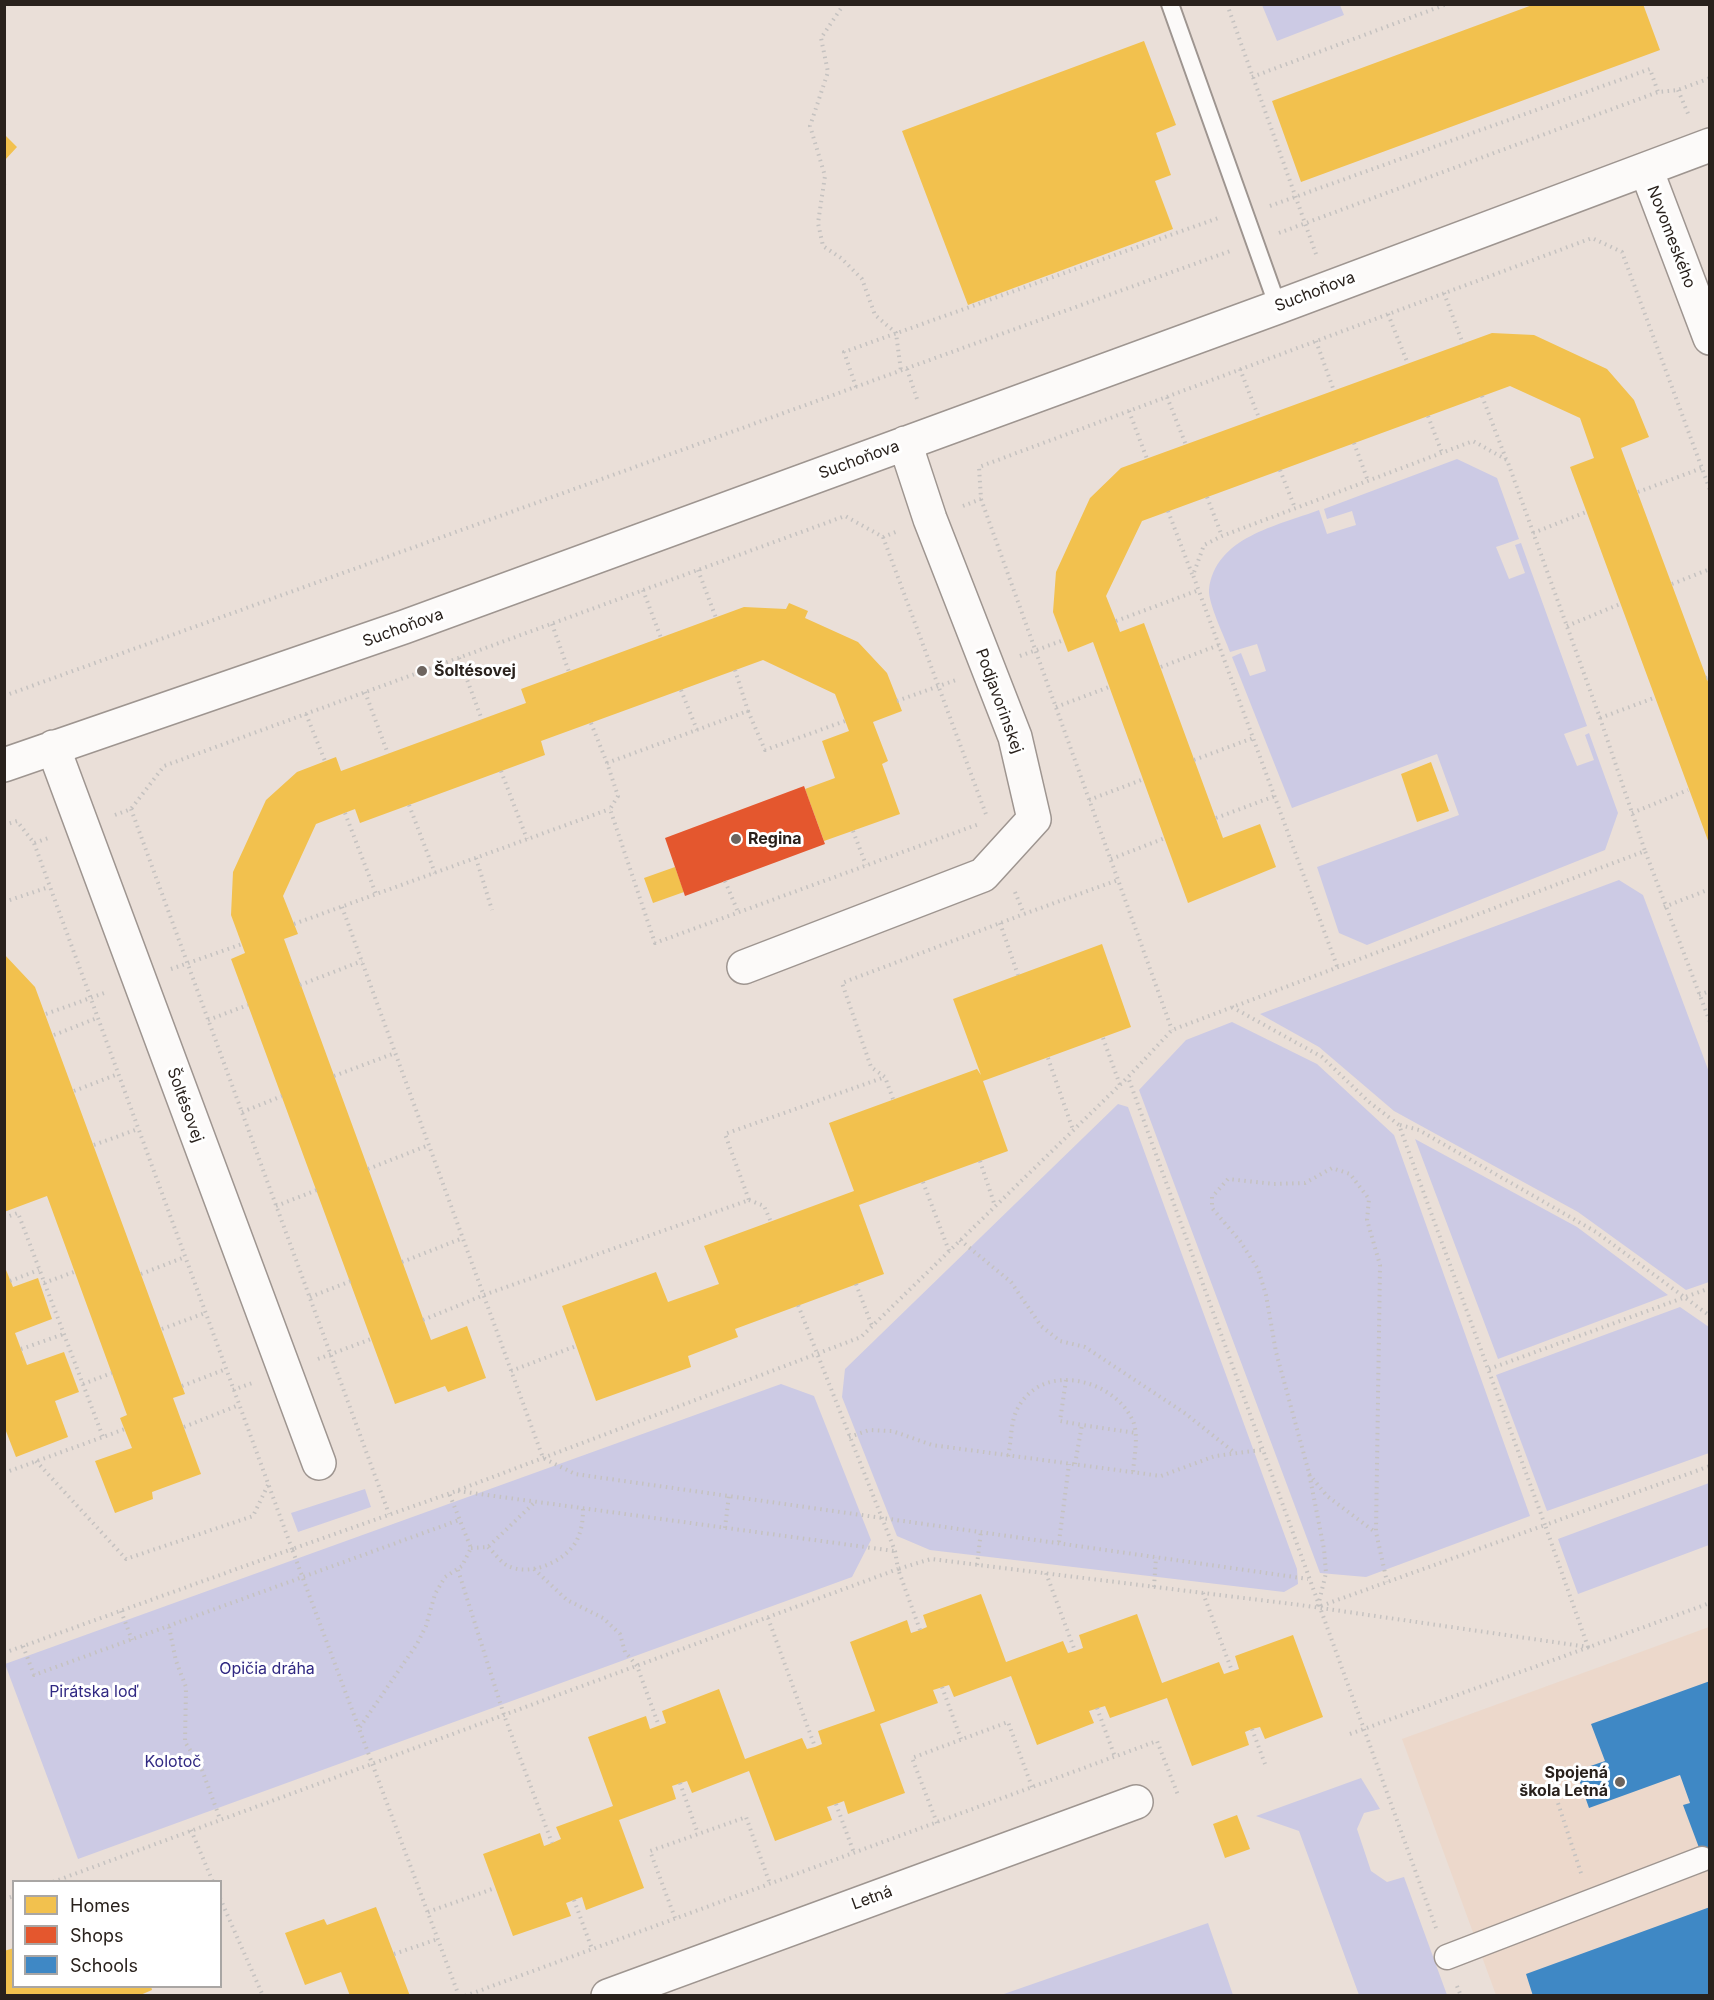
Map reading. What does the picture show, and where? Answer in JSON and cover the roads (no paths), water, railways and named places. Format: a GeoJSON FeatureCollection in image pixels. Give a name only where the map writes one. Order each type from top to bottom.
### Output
{"type":"FeatureCollection","features":[{"type":"Feature","properties":{"kind":"street","name":"Suchoňova"},"geometry":{"type":"LineString","coordinates":[[4,765],[404,627],[1278,307],[1710,145]]}},
{"type":"Feature","properties":{"kind":"street","name":"Novomeského"},"geometry":{"type":"LineString","coordinates":[[1646,169],[1710,338]]}},
{"type":"Feature","properties":{"kind":"street","name":"Podjavorinskej"},"geometry":{"type":"LineString","coordinates":[[744,968],[984,875],[1034,819],[1018,747],[930,519],[906,443]]}},
{"type":"Feature","properties":{"kind":"street","name":"Šoltésovej"},"geometry":{"type":"LineString","coordinates":[[53,747],[319,1463]]}},
{"type":"Feature","properties":{"kind":"street","name":"Letná"},"geometry":{"type":"LineString","coordinates":[[608,1995],[1136,1802]]}},
{"type":"Feature","properties":{"kind":"street"},"geometry":{"type":"LineString","coordinates":[[1447,1957],[1702,1858]]}},
{"type":"Feature","properties":{"kind":"lane"},"geometry":{"type":"LineString","coordinates":[[1170,4],[1278,307]]}},
{"type":"Feature","properties":{"kind":"place","name":"Šoltésovej"},"geometry":{"type":"Point","coordinates":[422,671]}},
{"type":"Feature","properties":{"kind":"place","name":"Regina"},"geometry":{"type":"Point","coordinates":[736,839]}},
{"type":"Feature","properties":{"kind":"place","name":"Spojená škola Letná"},"geometry":{"type":"Point","coordinates":[1620,1782]}},
{"type":"Feature","properties":{"kind":"park label","name":"Opičia dráha"},"geometry":{"type":"Point","coordinates":[267,1669]}},
{"type":"Feature","properties":{"kind":"park label","name":"Pirátska loď"},"geometry":{"type":"Point","coordinates":[94,1692]}},
{"type":"Feature","properties":{"kind":"park label","name":"Kolotoč"},"geometry":{"type":"Point","coordinates":[173,1762]}}]}
